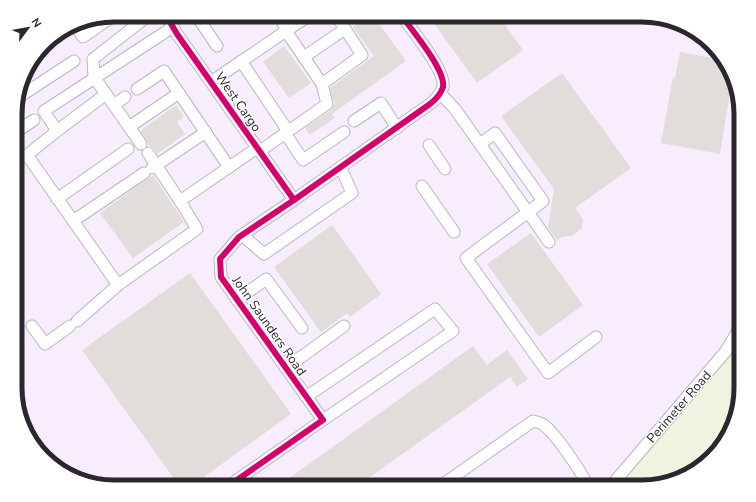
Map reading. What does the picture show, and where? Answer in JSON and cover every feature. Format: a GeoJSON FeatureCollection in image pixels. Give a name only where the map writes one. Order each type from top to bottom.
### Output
{"type":"FeatureCollection","features":[{"type":"Feature","properties":{"kind":"street"},"geometry":{"type":"LineString","coordinates":[[32,326],[45,344],[74,323],[118,285],[197,229],[180,201],[151,169],[129,127],[94,77],[93,59],[140,22]]}},
{"type":"Feature","properties":{"kind":"street"},"geometry":{"type":"LineString","coordinates":[[56,131],[44,111],[94,77],[168,22]]}},
{"type":"Feature","properties":{"kind":"street","name":"West Cargo"},"geometry":{"type":"LineString","coordinates":[[172,22],[211,82],[294,200]]}},
{"type":"Feature","properties":{"kind":"street"},"geometry":{"type":"LineString","coordinates":[[201,22],[216,46]]}},
{"type":"Feature","properties":{"kind":"street"},"geometry":{"type":"LineString","coordinates":[[180,201],[229,167],[286,132],[327,104],[322,84],[286,31],[283,22]]}},
{"type":"Feature","properties":{"kind":"street"},"geometry":{"type":"LineString","coordinates":[[211,82],[300,22]]}},
{"type":"Feature","properties":{"kind":"street"},"geometry":{"type":"LineString","coordinates":[[322,84],[362,55],[340,22]]}},
{"type":"Feature","properties":{"kind":"street"},"geometry":{"type":"LineString","coordinates":[[406,22],[436,64],[443,79],[441,90],[549,242]]}},
{"type":"Feature","properties":{"kind":"street"},"geometry":{"type":"LineString","coordinates":[[78,30],[83,37],[104,23]]}},
{"type":"Feature","properties":{"kind":"street"},"geometry":{"type":"LineString","coordinates":[[304,57],[345,29]]}},
{"type":"Feature","properties":{"kind":"street"},"geometry":{"type":"LineString","coordinates":[[25,93],[74,61]]}},
{"type":"Feature","properties":{"kind":"street"},"geometry":{"type":"LineString","coordinates":[[241,62],[303,160],[344,132]]}},
{"type":"Feature","properties":{"kind":"street"},"geometry":{"type":"LineString","coordinates":[[137,89],[164,71],[229,167]]}},
{"type":"Feature","properties":{"kind":"street","name":"John Saunders Road"},"geometry":{"type":"LineString","coordinates":[[323,420],[221,277],[220,259],[242,235],[430,104],[441,90]]}},
{"type":"Feature","properties":{"kind":"street"},"geometry":{"type":"LineString","coordinates":[[129,127],[179,93]]}},
{"type":"Feature","properties":{"kind":"street"},"geometry":{"type":"LineString","coordinates":[[106,94],[56,131],[27,155],[118,285]]}},
{"type":"Feature","properties":{"kind":"street"},"geometry":{"type":"LineString","coordinates":[[114,104],[125,97]]}},
{"type":"Feature","properties":{"kind":"street"},"geometry":{"type":"LineString","coordinates":[[354,121],[381,103],[397,128]]}},
{"type":"Feature","properties":{"kind":"street"},"geometry":{"type":"LineString","coordinates":[[22,128],[34,120]]}},
{"type":"Feature","properties":{"kind":"street"},"geometry":{"type":"LineString","coordinates":[[73,221],[206,132]]}},
{"type":"Feature","properties":{"kind":"street"},"geometry":{"type":"LineString","coordinates":[[480,144],[495,133],[543,200],[528,213],[466,258],[548,373],[596,337]]}},
{"type":"Feature","properties":{"kind":"street"},"geometry":{"type":"LineString","coordinates":[[57,199],[138,146]]}},
{"type":"Feature","properties":{"kind":"street"},"geometry":{"type":"LineString","coordinates":[[430,146],[445,169]]}},
{"type":"Feature","properties":{"kind":"street"},"geometry":{"type":"LineString","coordinates":[[242,235],[264,254],[352,193],[340,168]]}},
{"type":"Feature","properties":{"kind":"street"},"geometry":{"type":"LineString","coordinates":[[422,186],[454,232]]}},
{"type":"Feature","properties":{"kind":"street"},"geometry":{"type":"LineString","coordinates":[[237,300],[266,279],[302,328]]}},
{"type":"Feature","properties":{"kind":"street"},"geometry":{"type":"LineString","coordinates":[[237,480],[452,331],[435,309],[306,397]]}},
{"type":"Feature","properties":{"kind":"street"},"geometry":{"type":"LineString","coordinates":[[285,367],[304,356],[344,326]]}},
{"type":"Feature","properties":{"kind":"street","name":"Perimeter Road"},"geometry":{"type":"LineString","coordinates":[[616,480],[726,351],[734,337]]}},
{"type":"Feature","properties":{"kind":"street"},"geometry":{"type":"LineString","coordinates":[[449,480],[533,421],[543,425],[553,434],[585,480]]}},
{"type":"Feature","properties":{"kind":"shaded area"},"geometry":{"type":"Polygon","coordinates":[[[114,22],[648,22],[672,27],[693,37],[711,53],[722,68],[731,90],[734,108],[734,394],[729,418],[719,439],[703,457],[683,471],[648,480],[114,480],[90,477],[73,471],[63,465],[49,453],[37,439],[25,412],[23,400],[22,114],[27,84],[34,68],[45,53],[68,34],[96,24],[114,22]]]}},
{"type":"Feature","properties":{"kind":"green space"},"geometry":{"type":"Polygon","coordinates":[[[734,348],[734,394],[732,406],[725,429],[711,449],[693,465],[672,475],[648,480],[622,480],[727,360],[734,348]]]}},
{"type":"Feature","properties":{"kind":"building"},"geometry":{"type":"Polygon","coordinates":[[[360,22],[378,22],[406,61],[332,114],[335,118],[310,135],[305,128],[331,110],[336,102],[333,99],[330,88],[374,56],[353,27],[360,22]]]}},
{"type":"Feature","properties":{"kind":"building"},"geometry":{"type":"Polygon","coordinates":[[[433,22],[503,22],[523,50],[477,83],[433,22]]]}},
{"type":"Feature","properties":{"kind":"building"},"geometry":{"type":"Polygon","coordinates":[[[284,46],[311,83],[289,98],[263,62],[284,46]]]}},
{"type":"Feature","properties":{"kind":"building"},"geometry":{"type":"Polygon","coordinates":[[[680,52],[715,58],[722,68],[731,89],[720,154],[661,143],[673,77],[675,78],[680,52]]]}},
{"type":"Feature","properties":{"kind":"building"},"geometry":{"type":"Polygon","coordinates":[[[562,73],[631,168],[575,208],[583,219],[582,228],[572,236],[562,237],[557,240],[548,228],[554,189],[501,116],[562,73]]]}},
{"type":"Feature","properties":{"kind":"building"},"geometry":{"type":"Polygon","coordinates":[[[176,105],[184,117],[177,122],[185,134],[157,154],[140,131],[176,105]]]}},
{"type":"Feature","properties":{"kind":"building"},"geometry":{"type":"Polygon","coordinates":[[[153,175],[184,222],[133,258],[100,213],[153,175]]]}},
{"type":"Feature","properties":{"kind":"building"},"geometry":{"type":"Polygon","coordinates":[[[332,225],[381,294],[350,317],[347,313],[321,332],[274,267],[332,225]]]}},
{"type":"Feature","properties":{"kind":"building"},"geometry":{"type":"Polygon","coordinates":[[[531,233],[583,305],[539,337],[487,264],[531,233]]]}},
{"type":"Feature","properties":{"kind":"building"},"geometry":{"type":"Polygon","coordinates":[[[190,273],[291,414],[200,480],[175,480],[82,350],[190,273]]]}},
{"type":"Feature","properties":{"kind":"building"},"geometry":{"type":"Polygon","coordinates":[[[473,346],[487,365],[507,350],[528,379],[517,387],[510,377],[366,480],[287,480],[473,346]]]}},
{"type":"Feature","properties":{"kind":"cycle path"},"geometry":{"type":"LineString","coordinates":[[170,22],[294,200]]}},
{"type":"Feature","properties":{"kind":"cycle path"},"geometry":{"type":"LineString","coordinates":[[237,480],[323,420],[221,277],[220,259],[239,237],[294,200],[436,99],[443,87],[439,71],[434,60],[406,22]]}}]}
